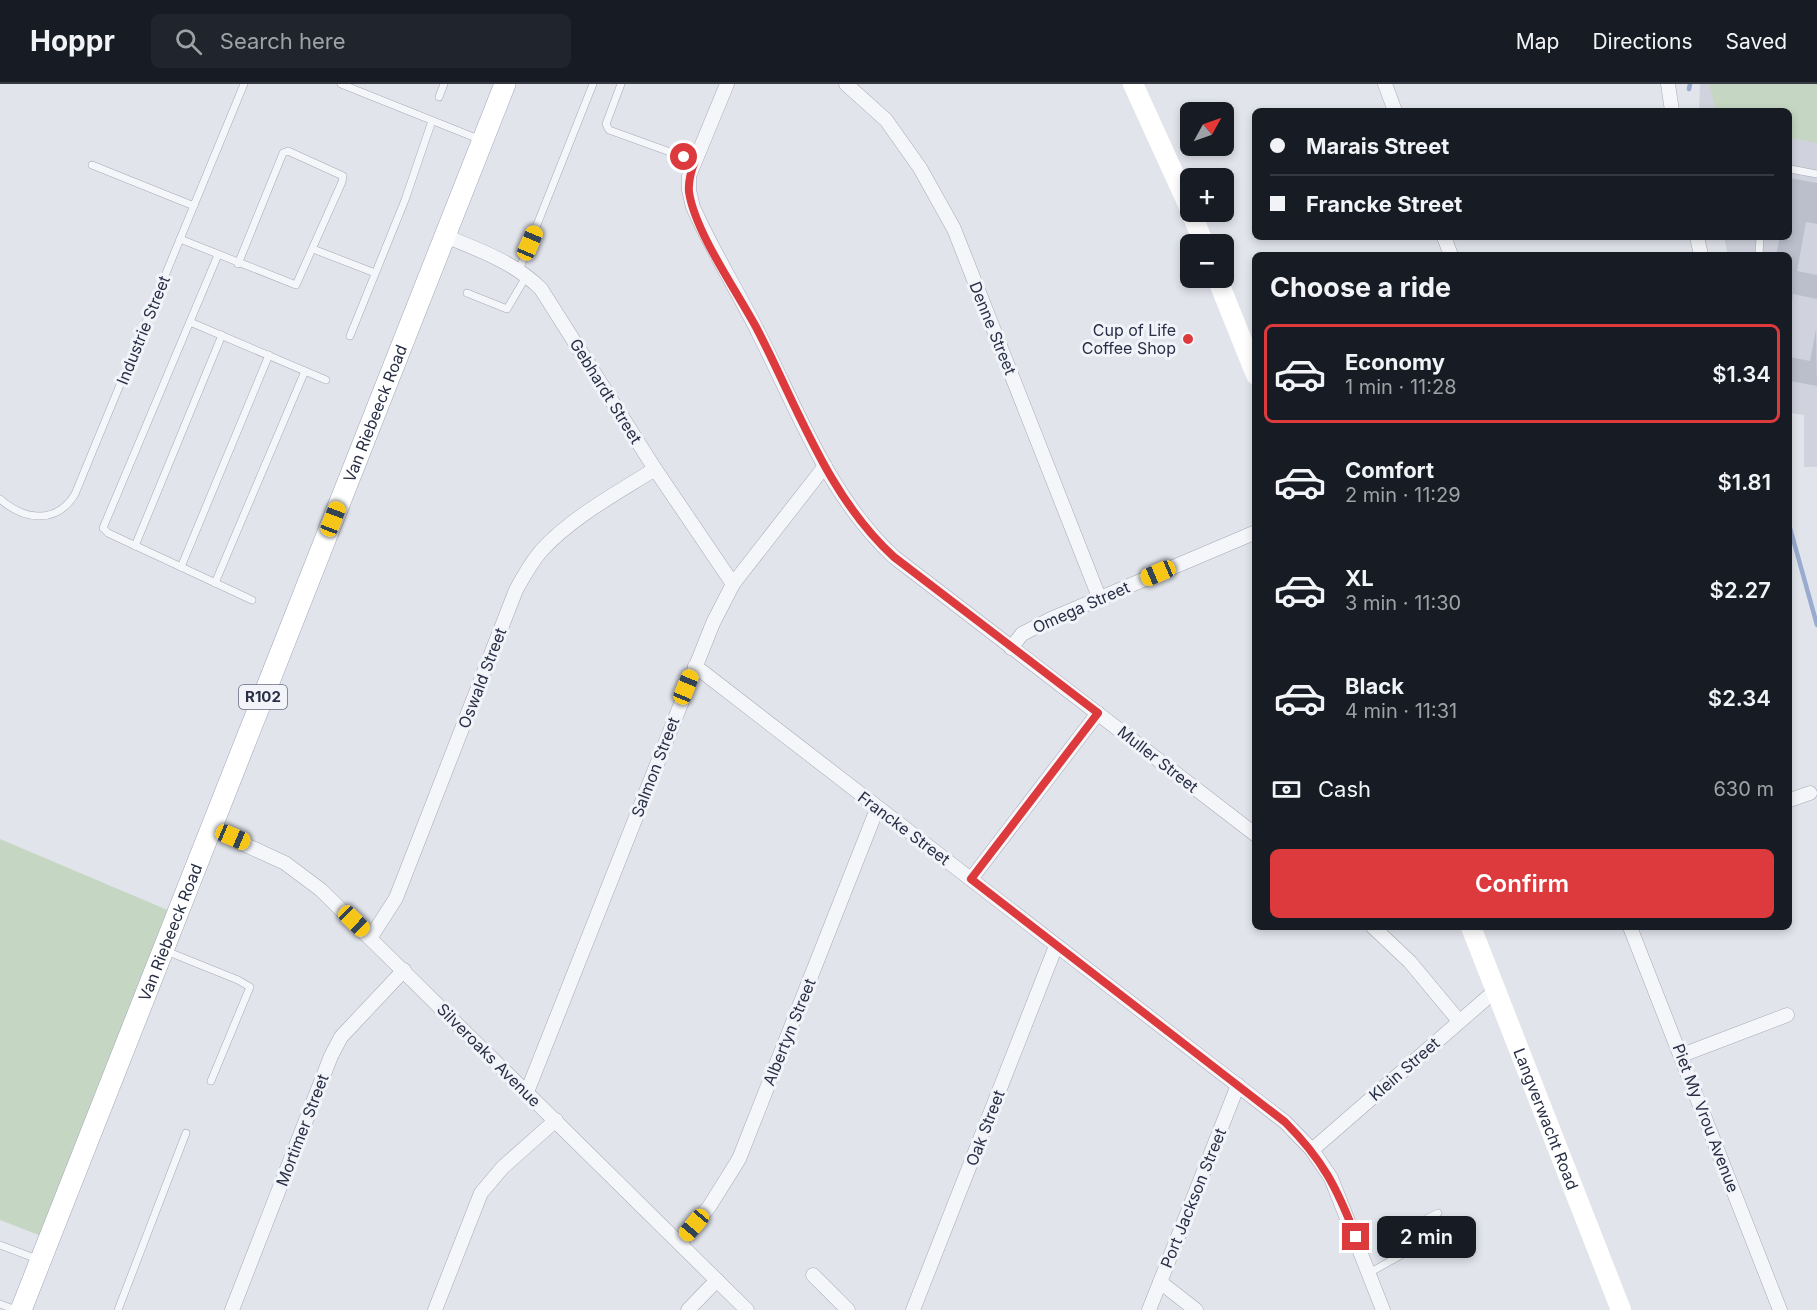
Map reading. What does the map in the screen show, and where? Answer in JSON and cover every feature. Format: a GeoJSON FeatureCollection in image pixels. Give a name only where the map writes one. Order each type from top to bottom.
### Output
{"type":"FeatureCollection","features":[{"type":"Feature","properties":{"kind":"main road","name":"Van Riebeeck Road"},"geometry":{"type":"LineString","coordinates":[[21,1310],[505,84]]}},
{"type":"Feature","properties":{"kind":"street","name":"Muller Street"},"geometry":{"type":"LineString","coordinates":[[727,84],[695,161],[689,183],[693,207],[825,466],[854,514],[871,536],[1011,648],[1252,832]]}},
{"type":"Feature","properties":{"kind":"street","name":"Denne Street"},"geometry":{"type":"LineString","coordinates":[[846,84],[886,120],[920,168],[954,230],[1099,597]]}},
{"type":"Feature","properties":{"kind":"street"},"geometry":{"type":"LineString","coordinates":[[1133,84],[1180,187]]}},
{"type":"Feature","properties":{"kind":"street"},"geometry":{"type":"LineString","coordinates":[[1385,84],[1394,108]]}},
{"type":"Feature","properties":{"kind":"street"},"geometry":{"type":"LineString","coordinates":[[1668,84],[1672,108]]}},
{"type":"Feature","properties":{"kind":"street","name":"Gebhardt Street"},"geometry":{"type":"LineString","coordinates":[[445,236],[494,256],[523,273],[556,311],[655,469],[733,584]]}},
{"type":"Feature","properties":{"kind":"street"},"geometry":{"type":"LineString","coordinates":[[1221,288],[1252,365]]}},
{"type":"Feature","properties":{"kind":"street","name":"Salmon Street"},"geometry":{"type":"LineString","coordinates":[[527,1092],[695,666],[733,584],[825,466]]}},
{"type":"Feature","properties":{"kind":"street","name":"Oswald Street"},"geometry":{"type":"LineString","coordinates":[[371,937],[392,907],[401,887],[516,590],[527,571],[541,551],[575,521],[655,469]]}},
{"type":"Feature","properties":{"kind":"street","name":"Omega Street"},"geometry":{"type":"LineString","coordinates":[[1011,648],[1022,634],[1099,597],[1252,534]]}},
{"type":"Feature","properties":{"kind":"street","name":"Francke Street"},"geometry":{"type":"LineString","coordinates":[[695,666],[877,809],[1285,1122],[1312,1150],[1331,1178],[1383,1310]]}},
{"type":"Feature","properties":{"kind":"street"},"geometry":{"type":"LineString","coordinates":[[971,879],[1098,713]]}},
{"type":"Feature","properties":{"kind":"street"},"geometry":{"type":"LineString","coordinates":[[1792,799],[1810,793]]}},
{"type":"Feature","properties":{"kind":"street","name":"Albertyn Street"},"geometry":{"type":"LineString","coordinates":[[680,1242],[709,1207],[739,1159],[877,809]]}},
{"type":"Feature","properties":{"kind":"street","name":"Silveroaks Avenue"},"geometry":{"type":"LineString","coordinates":[[211,829],[258,848],[302,874],[371,937],[747,1310]]}},
{"type":"Feature","properties":{"kind":"street"},"geometry":{"type":"LineString","coordinates":[[1376,930],[1396,947],[1460,1021]]}},
{"type":"Feature","properties":{"kind":"street","name":"Langverwacht Road"},"geometry":{"type":"LineString","coordinates":[[1473,930],[1621,1310]]}},
{"type":"Feature","properties":{"kind":"street","name":"Piet My Vrou Avenue"},"geometry":{"type":"LineString","coordinates":[[1631,930],[1780,1310]]}},
{"type":"Feature","properties":{"kind":"street","name":"Oak Street"},"geometry":{"type":"LineString","coordinates":[[913,1310],[1056,946]]}},
{"type":"Feature","properties":{"kind":"street","name":"Mortimer Street"},"geometry":{"type":"LineString","coordinates":[[232,1310],[331,1056],[341,1037],[404,970]]}},
{"type":"Feature","properties":{"kind":"street","name":"Klein Street"},"geometry":{"type":"LineString","coordinates":[[1312,1150],[1496,990]]}},
{"type":"Feature","properties":{"kind":"street"},"geometry":{"type":"LineString","coordinates":[[1682,1055],[1787,1015]]}},
{"type":"Feature","properties":{"kind":"street","name":"Port Jackson Street"},"geometry":{"type":"LineString","coordinates":[[1149,1310],[1238,1085]]}},
{"type":"Feature","properties":{"kind":"street"},"geometry":{"type":"LineString","coordinates":[[435,1310],[481,1193],[502,1167],[556,1120]]}},
{"type":"Feature","properties":{"kind":"street"},"geometry":{"type":"LineString","coordinates":[[813,1275],[848,1310]]}},
{"type":"Feature","properties":{"kind":"street"},"geometry":{"type":"LineString","coordinates":[[688,1310],[717,1280]]}},
{"type":"Feature","properties":{"kind":"street"},"geometry":{"type":"LineString","coordinates":[[1160,1282],[1196,1310]]}},
{"type":"Feature","properties":{"kind":"lane","name":"Industrie Street"},"geometry":{"type":"LineString","coordinates":[[0,500],[8,506],[36,517],[53,515],[67,509],[244,84]]}},
{"type":"Feature","properties":{"kind":"lane"},"geometry":{"type":"LineString","coordinates":[[341,84],[483,141]]}},
{"type":"Feature","properties":{"kind":"lane"},"geometry":{"type":"LineString","coordinates":[[439,97],[444,84]]}},
{"type":"Feature","properties":{"kind":"lane"},"geometry":{"type":"LineString","coordinates":[[467,293],[507,309],[523,273],[593,84]]}},
{"type":"Feature","properties":{"kind":"lane"},"geometry":{"type":"LineString","coordinates":[[621,84],[606,124],[609,130],[695,161]]}},
{"type":"Feature","properties":{"kind":"lane"},"geometry":{"type":"LineString","coordinates":[[350,336],[432,121]]}},
{"type":"Feature","properties":{"kind":"lane"},"geometry":{"type":"LineString","coordinates":[[180,239],[238,264],[294,286],[299,283],[343,176],[288,151],[281,156],[238,264]]}},
{"type":"Feature","properties":{"kind":"lane"},"geometry":{"type":"LineString","coordinates":[[92,165],[194,206]]}},
{"type":"Feature","properties":{"kind":"lane"},"geometry":{"type":"LineString","coordinates":[[1792,170],[1817,174]]}},
{"type":"Feature","properties":{"kind":"lane"},"geometry":{"type":"LineString","coordinates":[[314,249],[375,273]]}},
{"type":"Feature","properties":{"kind":"lane"},"geometry":{"type":"LineString","coordinates":[[218,255],[103,525],[108,534],[252,600]]}},
{"type":"Feature","properties":{"kind":"lane"},"geometry":{"type":"LineString","coordinates":[[190,322],[326,380]]}},
{"type":"Feature","properties":{"kind":"lane"},"geometry":{"type":"LineString","coordinates":[[135,546],[222,335]]}},
{"type":"Feature","properties":{"kind":"lane"},"geometry":{"type":"LineString","coordinates":[[181,567],[269,355]]}},
{"type":"Feature","properties":{"kind":"lane"},"geometry":{"type":"LineString","coordinates":[[215,583],[305,371]]}},
{"type":"Feature","properties":{"kind":"lane"},"geometry":{"type":"LineString","coordinates":[[164,950],[238,980],[249,987],[211,1081]]}},
{"type":"Feature","properties":{"kind":"lane"},"geometry":{"type":"LineString","coordinates":[[118,1310],[186,1133]]}},
{"type":"Feature","properties":{"kind":"lane"},"geometry":{"type":"LineString","coordinates":[[1369,1273],[1403,1254],[1408,1228],[1438,1213]]}},
{"type":"Feature","properties":{"kind":"lane"},"geometry":{"type":"LineString","coordinates":[[0,1245],[41,1261]]}},
{"type":"Feature","properties":{"kind":"lane"},"geometry":{"type":"LineString","coordinates":[[0,1304],[16,1310]]}},
{"type":"Feature","properties":{"kind":"shaded area"},"geometry":{"type":"Polygon","coordinates":[[[1700,84],[1817,84],[1817,467],[1804,467],[1804,415],[1792,413],[1792,252],[1727,252],[1725,240],[1792,240],[1792,108],[1699,108],[1700,84]]]}},
{"type":"Feature","properties":{"kind":"green space"},"geometry":{"type":"Polygon","coordinates":[[[1709,84],[1817,84],[1817,143],[1792,138],[1792,108],[1715,108],[1709,84]]]}},
{"type":"Feature","properties":{"kind":"green space"},"geometry":{"type":"Polygon","coordinates":[[[0,839],[177,914],[49,1239],[0,1220],[0,839]]]}},
{"type":"Feature","properties":{"kind":"building"},"geometry":{"type":"Polygon","coordinates":[[[1792,178],[1817,183],[1817,224],[1806,222],[1797,271],[1817,275],[1817,299],[1793,294],[1792,302],[1792,252],[1777,252],[1779,240],[1792,240],[1792,178]]]}},
{"type":"Feature","properties":{"kind":"building"},"geometry":{"type":"Polygon","coordinates":[[[1816,329],[1817,386],[1792,381],[1792,357],[1810,361],[1816,329]]]}},
{"type":"Feature","properties":{"kind":"waterway"},"geometry":{"type":"LineString","coordinates":[[1689,89],[1690,84]]}},
{"type":"Feature","properties":{"kind":"waterway"},"geometry":{"type":"LineString","coordinates":[[1792,535],[1817,625]]}},
{"type":"Feature","properties":{"kind":"place","name":"Cup of Life Coffee Shop"},"geometry":{"type":"Point","coordinates":[1188,339]}},
{"type":"Feature","properties":{"kind":"route"},"geometry":{"type":"LineString","coordinates":[[684,157],[695,161],[690,176],[689,190],[693,207],[706,235],[756,328],[825,466],[854,514],[871,536],[894,557],[1098,713],[971,879],[1285,1122],[1312,1150],[1331,1178],[1356,1237]]}}]}
